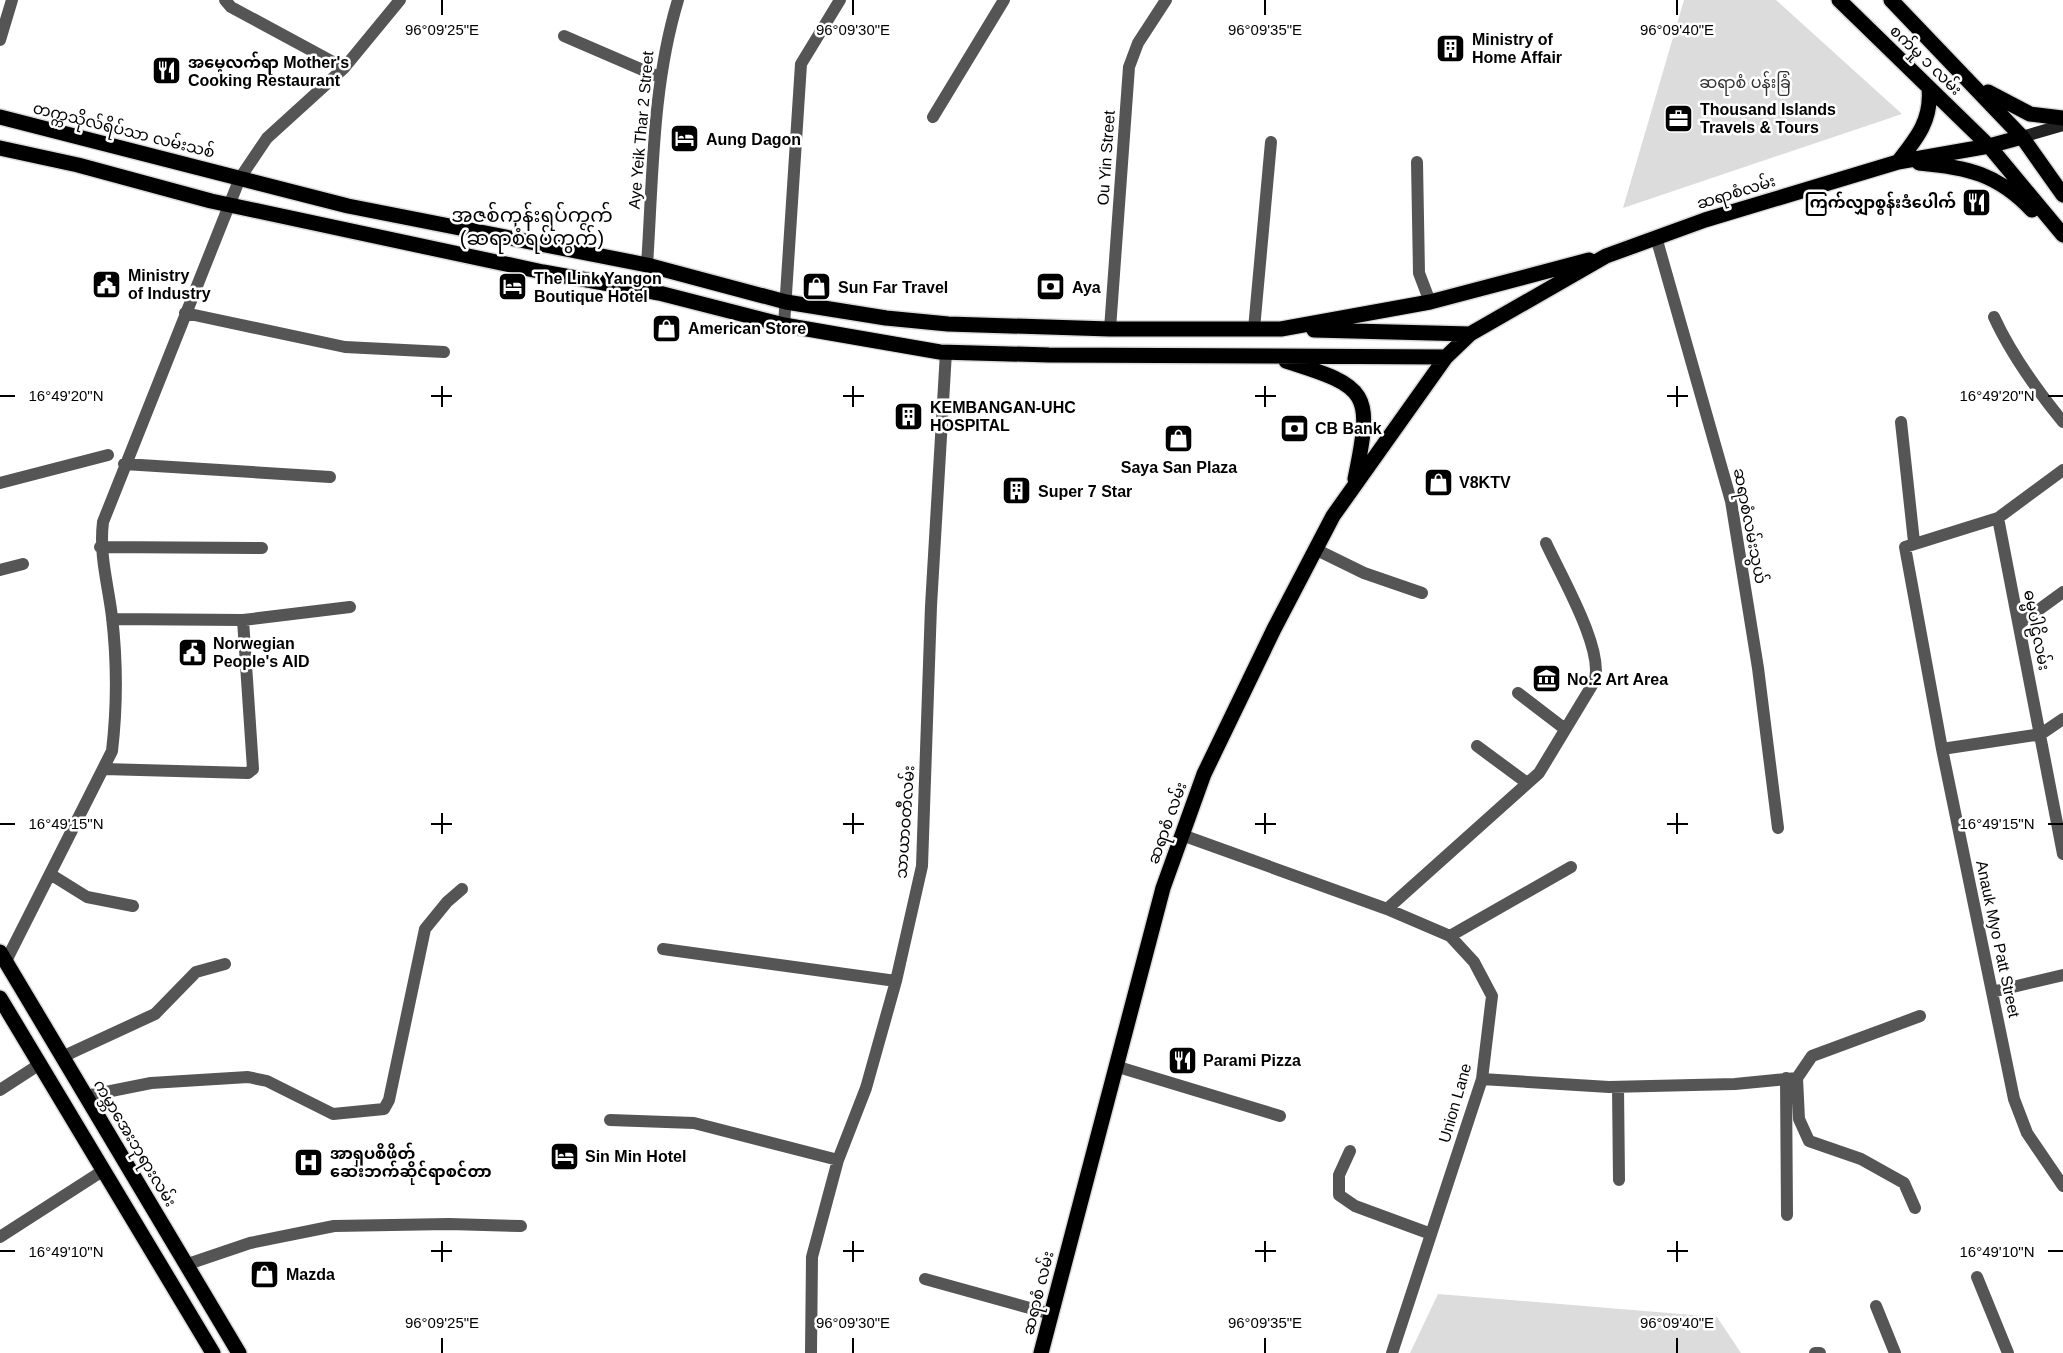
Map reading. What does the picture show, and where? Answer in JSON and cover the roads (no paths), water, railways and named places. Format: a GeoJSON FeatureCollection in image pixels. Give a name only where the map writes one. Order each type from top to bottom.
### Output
{"type":"FeatureCollection","features":[{"type":"Feature","properties":{"kind":"main road","name":"စက်မှု ၁ လမ်း"},"geometry":{"type":"LineString","coordinates":[[1839,0],[1989,146],[2063,237]]}},
{"type":"Feature","properties":{"kind":"main road","name":"စက်မှု ၁ လမ်း"},"geometry":{"type":"LineString","coordinates":[[1891,0],[2022,137],[2063,195]]}},
{"type":"Feature","properties":{"kind":"main road"},"geometry":{"type":"LineString","coordinates":[[1955,66],[1978,85],[2020,110],[2030,114],[2063,118]]}},
{"type":"Feature","properties":{"kind":"main road"},"geometry":{"type":"LineString","coordinates":[[1898,162],[1922,131],[1930,103],[1929,88]]}},
{"type":"Feature","properties":{"kind":"main road","name":"တက္ကသိုလ်ရိပ်သာ လမ်းသစ်"},"geometry":{"type":"LineString","coordinates":[[0,117],[348,206],[648,265],[786,302],[886,318],[948,324],[1110,329],[1281,329]]}},
{"type":"Feature","properties":{"kind":"main road","name":"ဆရာစံလမ်း"},"geometry":{"type":"LineString","coordinates":[[1446,357],[1470,334],[1606,256],[1656,237],[1898,162],[1989,146],[2063,125]]}},
{"type":"Feature","properties":{"kind":"main road"},"geometry":{"type":"LineString","coordinates":[[0,148],[229,204],[543,272],[659,293],[784,325],[946,351],[1148,356],[1446,357]]}},
{"type":"Feature","properties":{"kind":"main road"},"geometry":{"type":"LineString","coordinates":[[1898,162],[1951,166],[1985,174],[2006,187],[2063,237]]}},
{"type":"Feature","properties":{"kind":"main road"},"geometry":{"type":"LineString","coordinates":[[1281,329],[1430,302],[1606,256]]}},
{"type":"Feature","properties":{"kind":"main road"},"geometry":{"type":"LineString","coordinates":[[946,351],[948,324]]}},
{"type":"Feature","properties":{"kind":"main road"},"geometry":{"type":"LineString","coordinates":[[1148,329],[1148,356]]}},
{"type":"Feature","properties":{"kind":"main road"},"geometry":{"type":"LineString","coordinates":[[1281,329],[1470,334]]}},
{"type":"Feature","properties":{"kind":"main road"},"geometry":{"type":"LineString","coordinates":[[1269,355],[1333,375],[1357,390],[1364,410],[1364,438],[1353,486]]}},
{"type":"Feature","properties":{"kind":"main road","name":"ဆရာစံ လမ်း"},"geometry":{"type":"LineString","coordinates":[[1041,1353],[1163,888],[1204,774],[1274,629],[1333,516],[1446,357]]}},
{"type":"Feature","properties":{"kind":"main road","name":"ကမ္ဘာအေးဘုရားလမ်း"},"geometry":{"type":"LineString","coordinates":[[2,960],[188,1264],[239,1353]]}},
{"type":"Feature","properties":{"kind":"main road"},"geometry":{"type":"LineString","coordinates":[[2,1001],[213,1353]]}},
{"type":"Feature","properties":{"kind":"street"},"geometry":{"type":"LineString","coordinates":[[0,40],[12,0]]}},
{"type":"Feature","properties":{"kind":"street"},"geometry":{"type":"LineString","coordinates":[[225,0],[231,7],[344,68]]}},
{"type":"Feature","properties":{"kind":"street"},"geometry":{"type":"LineString","coordinates":[[2,960],[50,874],[112,751],[115,724],[112,619],[100,547],[103,522],[124,464],[229,204],[240,178],[267,138],[344,68],[400,0]]}},
{"type":"Feature","properties":{"kind":"street","name":"Aye Yeik Thar 2 Street"},"geometry":{"type":"LineString","coordinates":[[648,265],[659,77],[666,37],[678,0]]}},
{"type":"Feature","properties":{"kind":"street"},"geometry":{"type":"LineString","coordinates":[[784,325],[801,64],[840,0]]}},
{"type":"Feature","properties":{"kind":"street"},"geometry":{"type":"LineString","coordinates":[[933,117],[1004,0]]}},
{"type":"Feature","properties":{"kind":"street","name":"Ou Yin Street"},"geometry":{"type":"LineString","coordinates":[[1110,329],[1129,67],[1138,43],[1166,0]]}},
{"type":"Feature","properties":{"kind":"street"},"geometry":{"type":"LineString","coordinates":[[564,36],[659,77]]}},
{"type":"Feature","properties":{"kind":"street"},"geometry":{"type":"LineString","coordinates":[[1254,329],[1271,142]]}},
{"type":"Feature","properties":{"kind":"street"},"geometry":{"type":"LineString","coordinates":[[1417,162],[1419,273],[1430,302]]}},
{"type":"Feature","properties":{"kind":"street","name":"ဆရာစံလမ်းသွယ်"},"geometry":{"type":"LineString","coordinates":[[1656,237],[1731,501],[1758,668],[1778,828]]}},
{"type":"Feature","properties":{"kind":"street"},"geometry":{"type":"LineString","coordinates":[[185,313],[345,347],[444,352]]}},
{"type":"Feature","properties":{"kind":"street"},"geometry":{"type":"LineString","coordinates":[[1994,317],[2006,342],[2029,379],[2063,422]]}},
{"type":"Feature","properties":{"kind":"street","name":"သာယာဝတီလမ်း"},"geometry":{"type":"LineString","coordinates":[[811,1353],[812,1257],[838,1160],[866,1088],[896,981],[922,866],[931,606],[946,351]]}},
{"type":"Feature","properties":{"kind":"street","name":"Anauk Myo Patt Street"},"geometry":{"type":"LineString","coordinates":[[1900,422],[1910,543],[1942,749],[1992,993],[2019,1118],[2063,1186]]}},
{"type":"Feature","properties":{"kind":"street"},"geometry":{"type":"LineString","coordinates":[[0,483],[108,455]]}},
{"type":"Feature","properties":{"kind":"street"},"geometry":{"type":"LineString","coordinates":[[124,464],[330,477]]}},
{"type":"Feature","properties":{"kind":"street"},"geometry":{"type":"LineString","coordinates":[[1910,543],[1998,518],[2063,470]]}},
{"type":"Feature","properties":{"kind":"street","name":"ဓမ္မပါဠိလမ်း"},"geometry":{"type":"LineString","coordinates":[[1998,518],[2063,852]]}},
{"type":"Feature","properties":{"kind":"street"},"geometry":{"type":"LineString","coordinates":[[1387,909],[1539,773],[1594,682],[1597,669],[1594,645],[1546,543]]}},
{"type":"Feature","properties":{"kind":"street"},"geometry":{"type":"LineString","coordinates":[[100,547],[262,548]]}},
{"type":"Feature","properties":{"kind":"street"},"geometry":{"type":"LineString","coordinates":[[1317,550],[1364,573],[1422,593]]}},
{"type":"Feature","properties":{"kind":"street"},"geometry":{"type":"LineString","coordinates":[[0,570],[23,564]]}},
{"type":"Feature","properties":{"kind":"street"},"geometry":{"type":"LineString","coordinates":[[2019,624],[2063,592]]}},
{"type":"Feature","properties":{"kind":"street"},"geometry":{"type":"LineString","coordinates":[[112,619],[243,620],[350,607]]}},
{"type":"Feature","properties":{"kind":"street"},"geometry":{"type":"LineString","coordinates":[[104,769],[248,773],[253,769],[243,620]]}},
{"type":"Feature","properties":{"kind":"street"},"geometry":{"type":"LineString","coordinates":[[1518,693],[1565,729]]}},
{"type":"Feature","properties":{"kind":"street"},"geometry":{"type":"LineString","coordinates":[[1942,749],[2041,734],[2063,719]]}},
{"type":"Feature","properties":{"kind":"street"},"geometry":{"type":"LineString","coordinates":[[1477,746],[1527,783]]}},
{"type":"Feature","properties":{"kind":"street","name":"Union Lane"},"geometry":{"type":"LineString","coordinates":[[1182,835],[1387,909],[1450,936],[1474,962],[1492,996],[1482,1079],[1392,1353]]}},
{"type":"Feature","properties":{"kind":"street"},"geometry":{"type":"LineString","coordinates":[[1450,936],[1571,867]]}},
{"type":"Feature","properties":{"kind":"street"},"geometry":{"type":"LineString","coordinates":[[50,874],[87,897],[133,906]]}},
{"type":"Feature","properties":{"kind":"street"},"geometry":{"type":"LineString","coordinates":[[86,1096],[150,1083],[248,1077],[267,1082],[308,1104],[333,1114],[384,1108],[389,1100],[425,929],[447,902],[462,889]]}},
{"type":"Feature","properties":{"kind":"street"},"geometry":{"type":"LineString","coordinates":[[663,949],[896,981]]}},
{"type":"Feature","properties":{"kind":"street"},"geometry":{"type":"LineString","coordinates":[[62,1057],[155,1014],[196,972],[225,964]]}},
{"type":"Feature","properties":{"kind":"street"},"geometry":{"type":"LineString","coordinates":[[1992,993],[2063,975]]}},
{"type":"Feature","properties":{"kind":"street"},"geometry":{"type":"LineString","coordinates":[[1482,1079],[1618,1087],[1735,1084],[1791,1078],[1812,1056],[1920,1016]]}},
{"type":"Feature","properties":{"kind":"street"},"geometry":{"type":"LineString","coordinates":[[0,1090],[40,1064]]}},
{"type":"Feature","properties":{"kind":"street"},"geometry":{"type":"LineString","coordinates":[[1115,1066],[1280,1116]]}},
{"type":"Feature","properties":{"kind":"street"},"geometry":{"type":"LineString","coordinates":[[1791,1078],[1799,1119],[1809,1141],[1861,1159],[1904,1183],[1915,1208]]}},
{"type":"Feature","properties":{"kind":"street"},"geometry":{"type":"LineString","coordinates":[[1787,1215],[1791,1078]]}},
{"type":"Feature","properties":{"kind":"street"},"geometry":{"type":"LineString","coordinates":[[1618,1087],[1619,1180]]}},
{"type":"Feature","properties":{"kind":"street"},"geometry":{"type":"LineString","coordinates":[[610,1120],[694,1123],[838,1160]]}},
{"type":"Feature","properties":{"kind":"street"},"geometry":{"type":"LineString","coordinates":[[1350,1151],[1339,1175],[1339,1195],[1355,1206],[1431,1234]]}},
{"type":"Feature","properties":{"kind":"street"},"geometry":{"type":"LineString","coordinates":[[0,1237],[104,1170]]}},
{"type":"Feature","properties":{"kind":"street"},"geometry":{"type":"LineString","coordinates":[[188,1264],[250,1243],[334,1226],[449,1224],[521,1226]]}},
{"type":"Feature","properties":{"kind":"street"},"geometry":{"type":"LineString","coordinates":[[1977,1277],[2008,1353]]}},
{"type":"Feature","properties":{"kind":"street"},"geometry":{"type":"LineString","coordinates":[[925,1279],[1051,1314]]}},
{"type":"Feature","properties":{"kind":"street"},"geometry":{"type":"LineString","coordinates":[[1876,1306],[1895,1353]]}},
{"type":"Feature","properties":{"kind":"street"},"geometry":{"type":"LineString","coordinates":[[1815,1353],[1820,1353]]}},
{"type":"Feature","properties":{"kind":"place","name":"Ministry of Home Affair"},"geometry":{"type":"Point","coordinates":[1451,48]}},
{"type":"Feature","properties":{"kind":"place","name":"အမေ့လက်ရာ Mother's Cooking Restaurant"},"geometry":{"type":"Point","coordinates":[167,71]}},
{"type":"Feature","properties":{"kind":"place","name":"Thousand Islands Travels & Tours"},"geometry":{"type":"Point","coordinates":[1679,118]}},
{"type":"Feature","properties":{"kind":"place","name":"Aung Dagon"},"geometry":{"type":"Point","coordinates":[685,139]}},
{"type":"Feature","properties":{"kind":"place","name":"ကြက်လျှာစွန်းဒံပေါက်"},"geometry":{"type":"Point","coordinates":[1977,202]}},
{"type":"Feature","properties":{"kind":"place","name":"Ministry of Industry"},"geometry":{"type":"Point","coordinates":[107,284]}},
{"type":"Feature","properties":{"kind":"place","name":"The Link Yangon Boutique Hotel"},"geometry":{"type":"Point","coordinates":[513,287]}},
{"type":"Feature","properties":{"kind":"place","name":"Sun Far Travel"},"geometry":{"type":"Point","coordinates":[817,287]}},
{"type":"Feature","properties":{"kind":"place","name":"Aya"},"geometry":{"type":"Point","coordinates":[1051,287]}},
{"type":"Feature","properties":{"kind":"place","name":"American Store"},"geometry":{"type":"Point","coordinates":[667,328]}},
{"type":"Feature","properties":{"kind":"place","name":"KEMBANGAN-UHC HOSPITAL"},"geometry":{"type":"Point","coordinates":[909,416]}},
{"type":"Feature","properties":{"kind":"place","name":"CB Bank"},"geometry":{"type":"Point","coordinates":[1294,428]}},
{"type":"Feature","properties":{"kind":"place","name":"Saya San Plaza"},"geometry":{"type":"Point","coordinates":[1179,439]}},
{"type":"Feature","properties":{"kind":"place","name":"V8KTV"},"geometry":{"type":"Point","coordinates":[1438,482]}},
{"type":"Feature","properties":{"kind":"place","name":"Super 7 Star"},"geometry":{"type":"Point","coordinates":[1017,491]}},
{"type":"Feature","properties":{"kind":"place","name":"Norwegian People's AID"},"geometry":{"type":"Point","coordinates":[192,652]}},
{"type":"Feature","properties":{"kind":"place","name":"No.2 Art Area"},"geometry":{"type":"Point","coordinates":[1546,679]}},
{"type":"Feature","properties":{"kind":"place","name":"Parami Pizza"},"geometry":{"type":"Point","coordinates":[1182,1060]}},
{"type":"Feature","properties":{"kind":"place","name":"Sin Min Hotel"},"geometry":{"type":"Point","coordinates":[564,1156]}},
{"type":"Feature","properties":{"kind":"place","name":"အာရှပစိဖိတ် ဆေးဘက်ဆိုင်ရာစင်တာ"},"geometry":{"type":"Point","coordinates":[309,1162]}},
{"type":"Feature","properties":{"kind":"place","name":"Mazda"},"geometry":{"type":"Point","coordinates":[265,1274]}},
{"type":"Feature","properties":{"kind":"district","name":"အဇစ်ကုန်းရပ်ကွက် (ဆရာစံရပ်ကွက်)"},"geometry":{"type":"Point","coordinates":[532,226]}},
{"type":"Feature","properties":{"kind":"park label","name":"ဆရာစံ ပန်းခြံ"},"geometry":{"type":"Point","coordinates":[1745,82]}}]}
